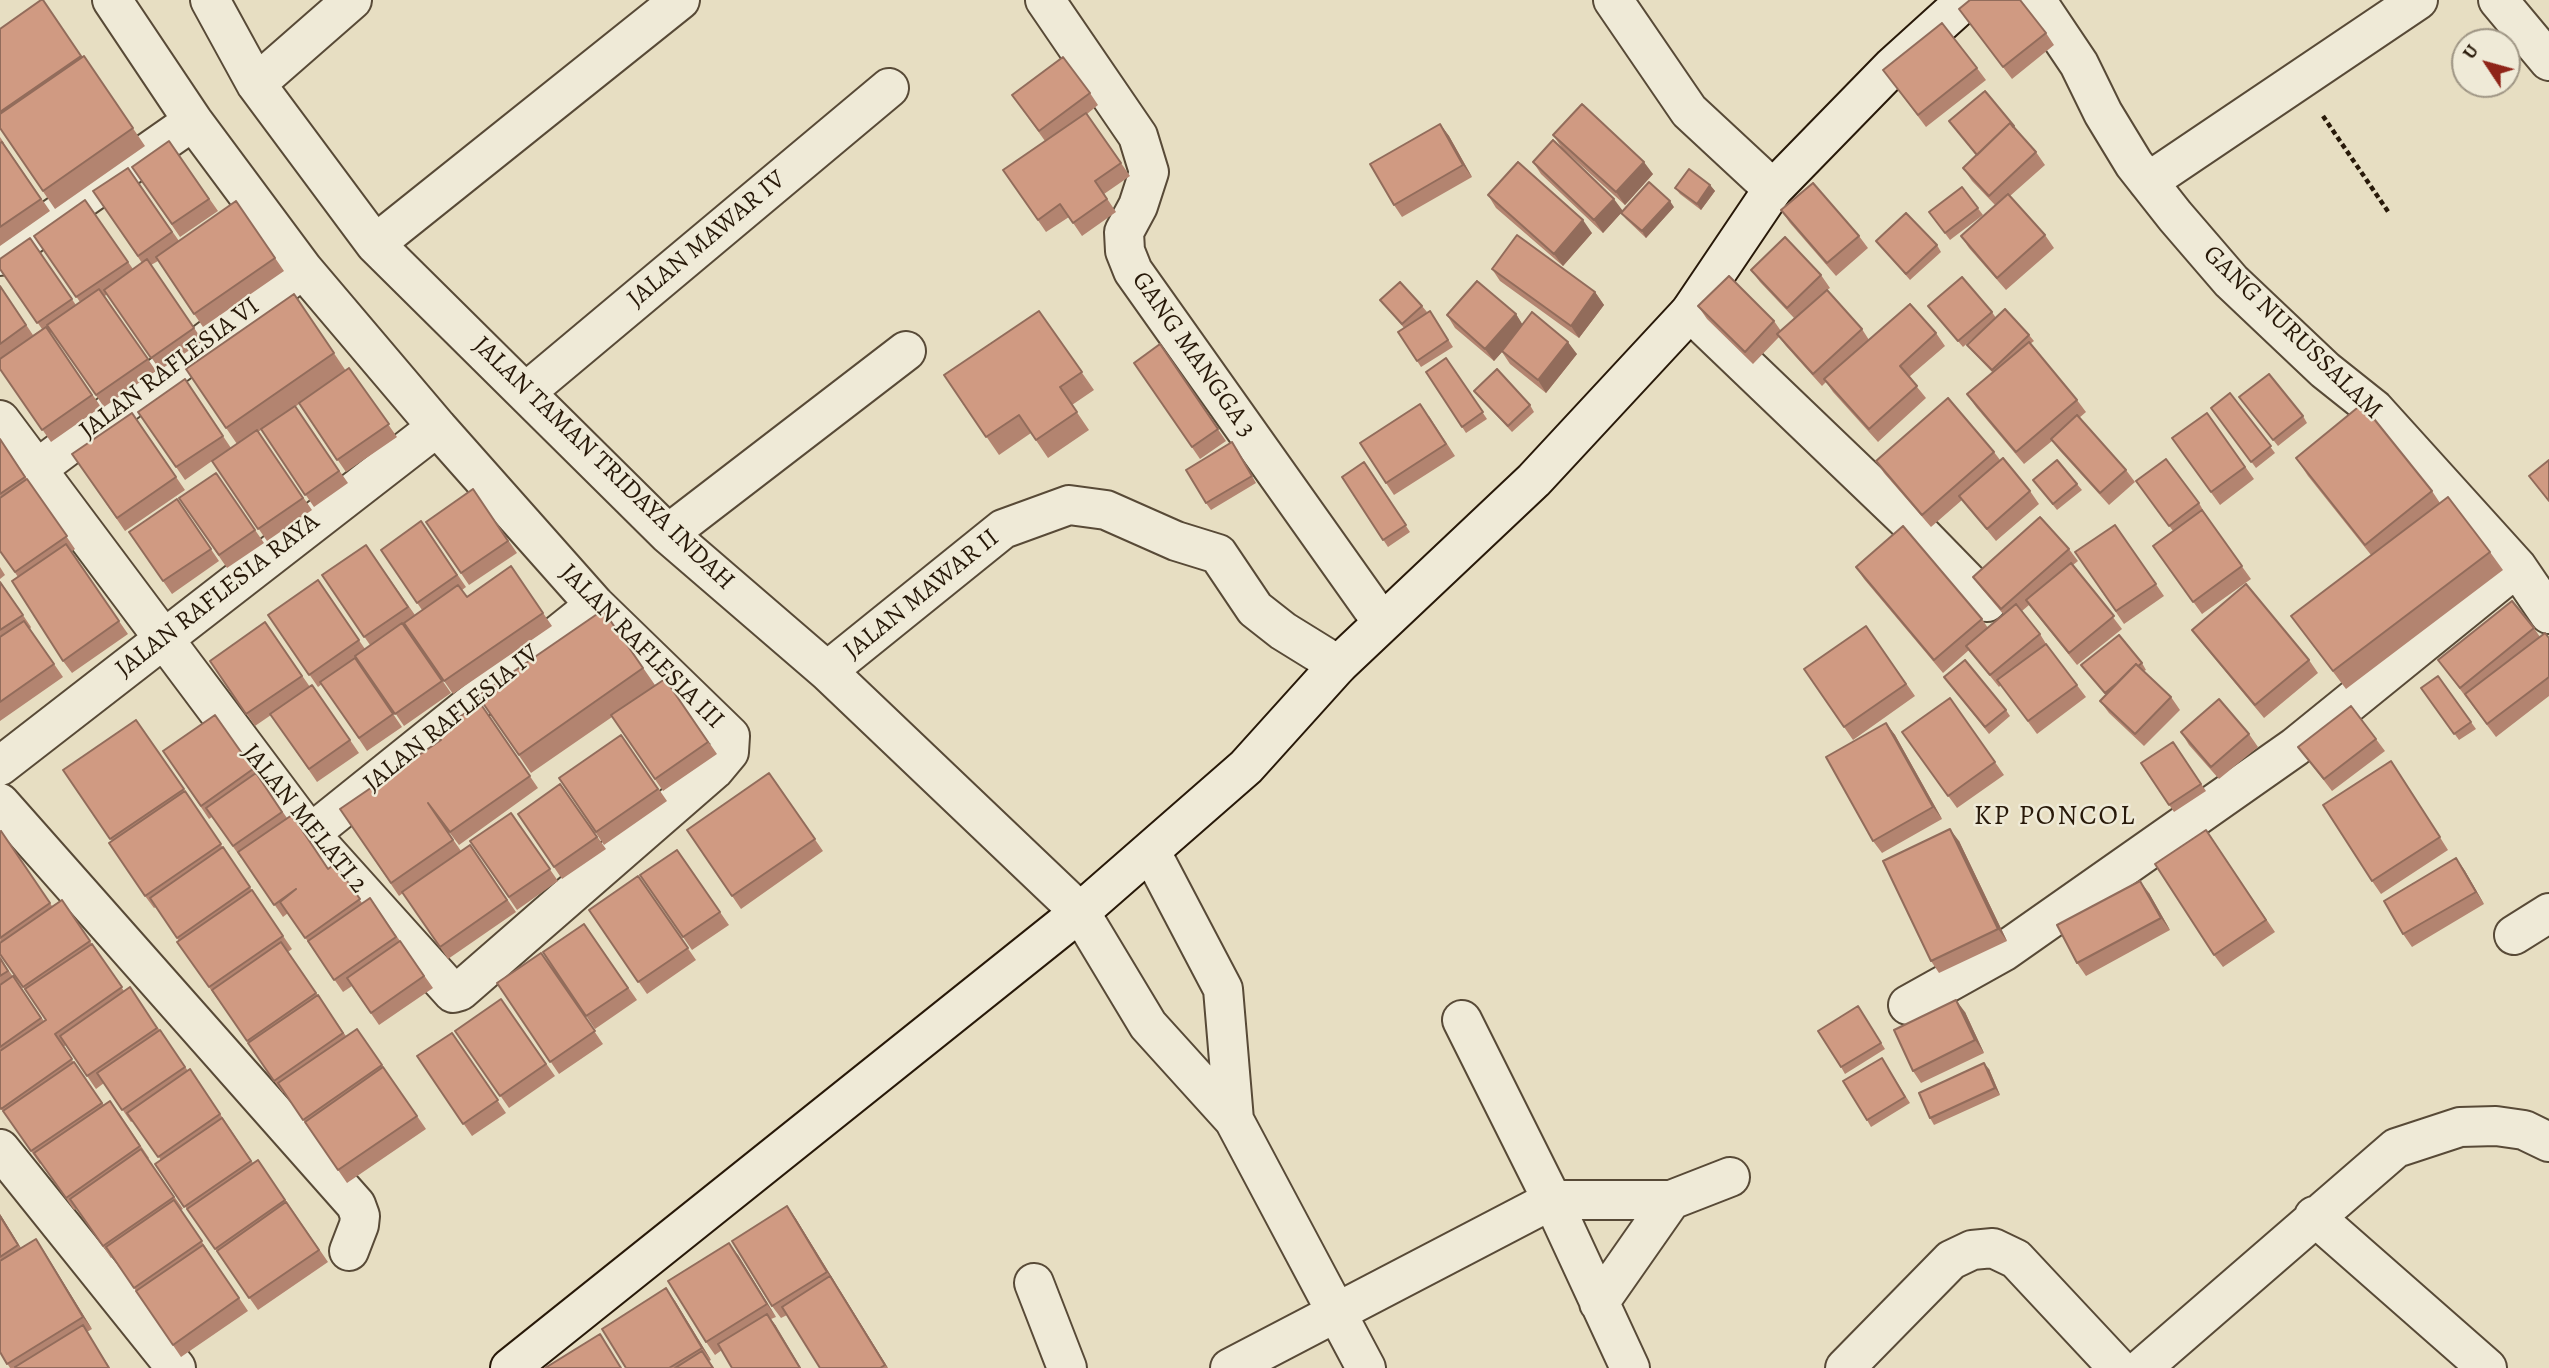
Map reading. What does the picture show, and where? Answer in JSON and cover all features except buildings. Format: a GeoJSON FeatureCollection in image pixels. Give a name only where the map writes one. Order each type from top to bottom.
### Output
{"type":"FeatureCollection","features":[{"type":"Feature","properties":{"kind":"street","name":"JALAN RAFLESIA III"},"geometry":{"type":"LineString","coordinates":[[112,0],[193,121],[303,269],[437,427],[595,605],[730,736],[732,745],[714,770],[460,991],[453,993]]}},
{"type":"Feature","properties":{"kind":"street","name":"JALAN TAMAN TRIDAYA INDAH"},"geometry":{"type":"LineString","coordinates":[[210,0],[256,84],[375,244],[668,534],[827,671],[1080,912],[1148,1025],[1234,1120]]}},
{"type":"Feature","properties":{"kind":"street"},"geometry":{"type":"LineString","coordinates":[[256,84],[352,0]]}},
{"type":"Feature","properties":{"kind":"street"},"geometry":{"type":"LineString","coordinates":[[375,244],[680,0]]}},
{"type":"Feature","properties":{"kind":"street","name":"GANG MANGGA 3"},"geometry":{"type":"LineString","coordinates":[[1045,0],[1138,136],[1149,172],[1138,206],[1124,232],[1125,251],[1133,271],[1382,622]]}},
{"type":"Feature","properties":{"kind":"street"},"geometry":{"type":"LineString","coordinates":[[1613,0],[1689,111],[1773,188]]}},
{"type":"Feature","properties":{"kind":"street"},"geometry":{"type":"LineString","coordinates":[[510,1368],[1080,912],[1246,767],[1338,665],[1534,480],[1690,312],[1773,188],[1893,66],[1966,0]]}},
{"type":"Feature","properties":{"kind":"street","name":"GANG NURUSSALAM"},"geometry":{"type":"LineString","coordinates":[[2036,0],[2079,64],[2103,113],[2148,182],[2231,281],[2325,370],[2374,409],[2517,567],[2549,614]]}},
{"type":"Feature","properties":{"kind":"street"},"geometry":{"type":"LineString","coordinates":[[2148,182],[2418,0]]}},
{"type":"Feature","properties":{"kind":"street"},"geometry":{"type":"LineString","coordinates":[[2498,0],[2549,61]]}},
{"type":"Feature","properties":{"kind":"street","name":"JALAN MAWAR IV"},"geometry":{"type":"LineString","coordinates":[[527,392],[888,88]]}},
{"type":"Feature","properties":{"kind":"street"},"geometry":{"type":"LineString","coordinates":[[0,257],[193,121]]}},
{"type":"Feature","properties":{"kind":"street","name":"JALAN RAFLESIA VI"},"geometry":{"type":"LineString","coordinates":[[37,469],[303,269]]}},
{"type":"Feature","properties":{"kind":"street"},"geometry":{"type":"LineString","coordinates":[[1690,312],[1805,420],[1987,602]]}},
{"type":"Feature","properties":{"kind":"street"},"geometry":{"type":"LineString","coordinates":[[668,534],[906,351]]}},
{"type":"Feature","properties":{"kind":"street","name":"JALAN MELATI 2"},"geometry":{"type":"LineString","coordinates":[[0,420],[310,834],[453,993]]}},
{"type":"Feature","properties":{"kind":"street","name":"JALAN RAFLESIA RAYA"},"geometry":{"type":"LineString","coordinates":[[0,766],[437,427]]}},
{"type":"Feature","properties":{"kind":"street","name":"JALAN MAWAR II"},"geometry":{"type":"LineString","coordinates":[[827,671],[1003,528],[1069,505],[1106,510],[1176,541],[1218,554],[1255,609],[1283,631],[1338,665]]}},
{"type":"Feature","properties":{"kind":"street"},"geometry":{"type":"LineString","coordinates":[[1908,1005],[2003,952],[2295,747],[2517,567]]}},
{"type":"Feature","properties":{"kind":"street","name":"JALAN RAFLESIA IV"},"geometry":{"type":"LineString","coordinates":[[310,834],[595,605]]}},
{"type":"Feature","properties":{"kind":"street"},"geometry":{"type":"LineString","coordinates":[[0,803],[356,1205],[360,1216],[359,1225],[349,1251]]}},
{"type":"Feature","properties":{"kind":"street"},"geometry":{"type":"LineString","coordinates":[[1151,852],[1223,989],[1234,1120],[1366,1368]]}},
{"type":"Feature","properties":{"kind":"street"},"geometry":{"type":"LineString","coordinates":[[2514,935],[2549,913]]}},
{"type":"Feature","properties":{"kind":"street"},"geometry":{"type":"LineString","coordinates":[[1462,1020],[1552,1200],[1630,1368]]}},
{"type":"Feature","properties":{"kind":"street"},"geometry":{"type":"LineString","coordinates":[[2142,1368],[2314,1216],[2396,1148],[2428,1135],[2460,1127],[2496,1126],[2524,1130],[2549,1142]]}},
{"type":"Feature","properties":{"kind":"street"},"geometry":{"type":"LineString","coordinates":[[0,1149],[176,1368]]}},
{"type":"Feature","properties":{"kind":"street"},"geometry":{"type":"LineString","coordinates":[[1230,1368],[1552,1200],[1671,1200],[1730,1177]]}},
{"type":"Feature","properties":{"kind":"street"},"geometry":{"type":"LineString","coordinates":[[1599,1303],[1671,1200]]}},
{"type":"Feature","properties":{"kind":"street"},"geometry":{"type":"LineString","coordinates":[[2314,1216],[2487,1368]]}},
{"type":"Feature","properties":{"kind":"street"},"geometry":{"type":"LineString","coordinates":[[1846,1368],[1951,1260],[1972,1250],[1993,1248],[2016,1259],[2118,1368]]}},
{"type":"Feature","properties":{"kind":"street"},"geometry":{"type":"LineString","coordinates":[[1034,1283],[1068,1368]]}},
{"type":"Feature","properties":{"kind":"path"},"geometry":{"type":"LineString","coordinates":[[2299,80],[2389,213]]}},
{"type":"Feature","properties":{"kind":"district","name":"KP PONCOL"},"geometry":{"type":"Point","coordinates":[2055,817]}}]}
